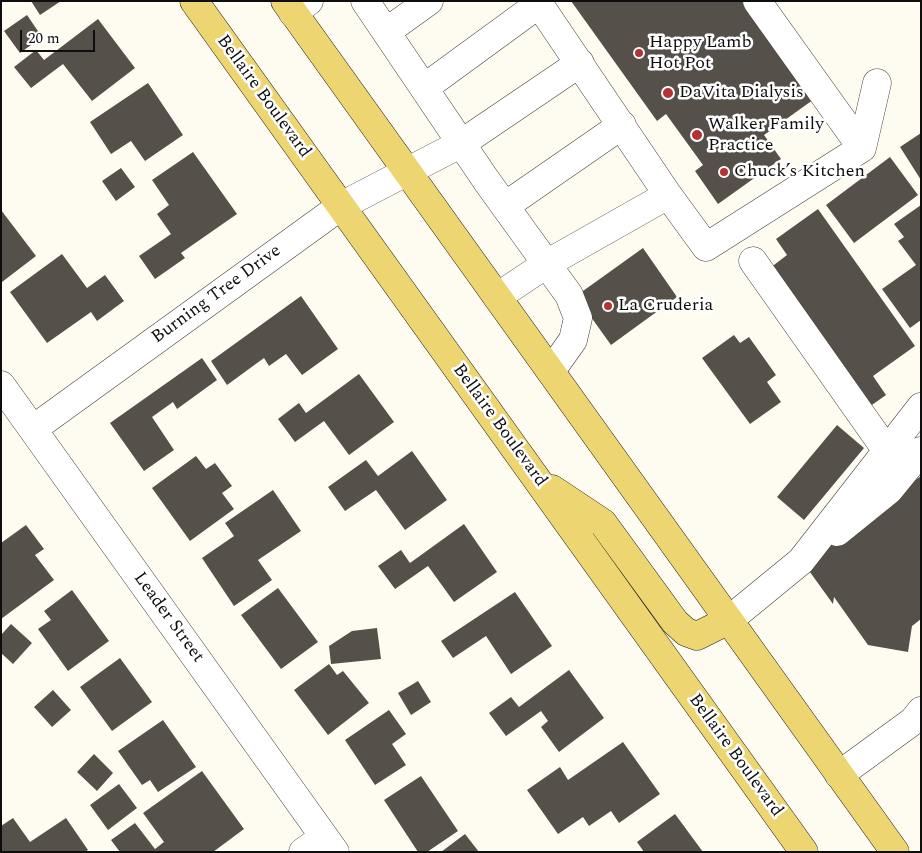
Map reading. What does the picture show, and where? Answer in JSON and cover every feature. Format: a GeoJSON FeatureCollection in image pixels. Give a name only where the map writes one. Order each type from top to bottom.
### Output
{"type":"FeatureCollection","features":[{"type":"Feature","properties":{"kind":"main road","name":"Bellaire Boulevard"},"geometry":{"type":"LineString","coordinates":[[194,1],[804,852]]}},
{"type":"Feature","properties":{"kind":"main road"},"geometry":{"type":"LineString","coordinates":[[296,5],[407,171],[894,852]]}},
{"type":"Feature","properties":{"kind":"main road"},"geometry":{"type":"LineString","coordinates":[[538,480],[603,523],[670,615],[686,632],[697,636],[729,620]]}},
{"type":"Feature","properties":{"kind":"street"},"geometry":{"type":"LineString","coordinates":[[365,1],[505,206],[548,263],[569,295],[578,318],[573,340],[551,372]]}},
{"type":"Feature","properties":{"kind":"street"},"geometry":{"type":"LineString","coordinates":[[386,32],[429,1]]}},
{"type":"Feature","properties":{"kind":"street"},"geometry":{"type":"LineString","coordinates":[[758,1],[862,148]]}},
{"type":"Feature","properties":{"kind":"street"},"geometry":{"type":"LineString","coordinates":[[424,88],[540,3],[668,195],[706,247],[862,148],[876,83]]}},
{"type":"Feature","properties":{"kind":"street","name":"Burning Tree Drive"},"geometry":{"type":"LineString","coordinates":[[33,429],[341,206],[462,144],[580,63]]}},
{"type":"Feature","properties":{"kind":"street"},"geometry":{"type":"LineString","coordinates":[[505,206],[622,125]]}},
{"type":"Feature","properties":{"kind":"street"},"geometry":{"type":"LineString","coordinates":[[497,297],[548,263],[668,195]]}},
{"type":"Feature","properties":{"kind":"street"},"geometry":{"type":"LineString","coordinates":[[753,261],[887,451]]}},
{"type":"Feature","properties":{"kind":"street","name":"Leader Street"},"geometry":{"type":"LineString","coordinates":[[1,385],[321,847]]}},
{"type":"Feature","properties":{"kind":"street"},"geometry":{"type":"LineString","coordinates":[[801,561],[921,407]]}},
{"type":"Feature","properties":{"kind":"street"},"geometry":{"type":"LineString","coordinates":[[729,620],[889,490],[921,451]]}},
{"type":"Feature","properties":{"kind":"street"},"geometry":{"type":"LineString","coordinates":[[840,775],[918,721]]}},
{"type":"Feature","properties":{"kind":"building"},"geometry":{"type":"Polygon","coordinates":[[[31,1],[61,1],[40,15],[31,1]]]}},
{"type":"Feature","properties":{"kind":"building"},"geometry":{"type":"Polygon","coordinates":[[[571,1],[748,1],[817,97],[764,135],[781,159],[718,204],[695,171],[703,165],[666,114],[657,121],[571,1]]]}},
{"type":"Feature","properties":{"kind":"building"},"geometry":{"type":"Polygon","coordinates":[[[27,15],[42,37],[20,53],[4,31],[27,15]]]}},
{"type":"Feature","properties":{"kind":"building"},"geometry":{"type":"Polygon","coordinates":[[[98,19],[135,68],[92,101],[63,64],[31,88],[14,67],[36,50],[44,60],[98,19]]]}},
{"type":"Feature","properties":{"kind":"building"},"geometry":{"type":"Polygon","coordinates":[[[148,83],[183,135],[145,161],[131,141],[111,154],[90,122],[148,83]]]}},
{"type":"Feature","properties":{"kind":"building"},"geometry":{"type":"Polygon","coordinates":[[[921,133],[921,180],[900,147],[921,133]]]}},
{"type":"Feature","properties":{"kind":"building"},"geometry":{"type":"Polygon","coordinates":[[[193,152],[237,214],[181,253],[185,258],[155,279],[139,256],[171,234],[157,214],[169,205],[152,180],[193,152]]]}},
{"type":"Feature","properties":{"kind":"building"},"geometry":{"type":"Polygon","coordinates":[[[890,157],[918,195],[854,243],[826,205],[890,157]]]}},
{"type":"Feature","properties":{"kind":"building"},"geometry":{"type":"Polygon","coordinates":[[[121,168],[135,187],[116,201],[102,181],[121,168]]]}},
{"type":"Feature","properties":{"kind":"building"},"geometry":{"type":"Polygon","coordinates":[[[921,205],[921,320],[910,328],[882,289],[916,265],[898,241],[904,237],[894,224],[921,205]]]}},
{"type":"Feature","properties":{"kind":"building"},"geometry":{"type":"Polygon","coordinates":[[[818,209],[915,346],[873,376],[886,395],[869,407],[770,268],[787,255],[776,239],[818,209]]]}},
{"type":"Feature","properties":{"kind":"building"},"geometry":{"type":"Polygon","coordinates":[[[1,210],[36,256],[2,282],[1,280],[1,210]]]}},
{"type":"Feature","properties":{"kind":"building"},"geometry":{"type":"Polygon","coordinates":[[[643,248],[677,297],[611,345],[576,296],[643,248]]]}},
{"type":"Feature","properties":{"kind":"building"},"geometry":{"type":"Polygon","coordinates":[[[62,254],[87,288],[105,275],[124,301],[97,321],[91,312],[47,343],[10,292],[62,254]]]}},
{"type":"Feature","properties":{"kind":"building"},"geometry":{"type":"Polygon","coordinates":[[[301,296],[338,349],[302,375],[286,354],[269,366],[264,358],[227,385],[211,361],[301,296]]]}},
{"type":"Feature","properties":{"kind":"building"},"geometry":{"type":"Polygon","coordinates":[[[734,335],[740,343],[749,337],[776,375],[767,382],[781,402],[750,424],[702,358],[734,335]]]}},
{"type":"Feature","properties":{"kind":"building"},"geometry":{"type":"Polygon","coordinates":[[[202,358],[217,380],[177,409],[173,402],[152,417],[174,450],[144,471],[110,423],[202,358]]]}},
{"type":"Feature","properties":{"kind":"building"},"geometry":{"type":"Polygon","coordinates":[[[359,374],[394,422],[349,455],[324,421],[295,442],[278,419],[299,403],[306,413],[359,374]]]}},
{"type":"Feature","properties":{"kind":"building"},"geometry":{"type":"Polygon","coordinates":[[[837,425],[864,448],[804,520],[777,497],[837,425]]]}},
{"type":"Feature","properties":{"kind":"building"},"geometry":{"type":"Polygon","coordinates":[[[412,451],[447,500],[405,530],[376,490],[345,511],[328,487],[366,460],[378,476],[412,451]]]}},
{"type":"Feature","properties":{"kind":"building"},"geometry":{"type":"Polygon","coordinates":[[[196,456],[206,469],[215,463],[232,486],[222,493],[234,509],[190,541],[152,488],[196,456]]]}},
{"type":"Feature","properties":{"kind":"building"},"geometry":{"type":"Polygon","coordinates":[[[921,476],[921,619],[912,626],[908,652],[868,645],[834,597],[833,604],[802,561],[921,476]]]}},
{"type":"Feature","properties":{"kind":"building"},"geometry":{"type":"Polygon","coordinates":[[[273,490],[301,531],[258,560],[272,580],[234,606],[202,558],[234,536],[225,523],[273,490]]]}},
{"type":"Feature","properties":{"kind":"building"},"geometry":{"type":"Polygon","coordinates":[[[464,524],[497,572],[454,602],[428,566],[395,589],[378,566],[401,550],[410,563],[464,524]]]}},
{"type":"Feature","properties":{"kind":"building"},"geometry":{"type":"Polygon","coordinates":[[[26,525],[44,549],[35,555],[54,580],[1,619],[1,543],[26,525]]]}},
{"type":"Feature","properties":{"kind":"building"},"geometry":{"type":"Polygon","coordinates":[[[278,588],[318,642],[281,669],[241,615],[278,588]]]}},
{"type":"Feature","properties":{"kind":"building"},"geometry":{"type":"Polygon","coordinates":[[[72,590],[109,641],[68,671],[38,629],[51,620],[44,611],[72,590]]]}},
{"type":"Feature","properties":{"kind":"building"},"geometry":{"type":"Polygon","coordinates":[[[515,592],[552,646],[511,674],[486,636],[453,658],[441,641],[515,592]]]}},
{"type":"Feature","properties":{"kind":"building"},"geometry":{"type":"Polygon","coordinates":[[[11,624],[32,643],[13,664],[1,653],[1,635],[11,624]]]}},
{"type":"Feature","properties":{"kind":"building"},"geometry":{"type":"Polygon","coordinates":[[[377,628],[381,659],[331,664],[329,646],[352,631],[377,628]]]}},
{"type":"Feature","properties":{"kind":"building"},"geometry":{"type":"Polygon","coordinates":[[[120,658],[152,702],[112,731],[80,687],[120,658]]]}},
{"type":"Feature","properties":{"kind":"building"},"geometry":{"type":"Polygon","coordinates":[[[329,664],[337,675],[343,671],[369,703],[328,735],[294,690],[329,664]]]}},
{"type":"Feature","properties":{"kind":"building"},"geometry":{"type":"Polygon","coordinates":[[[569,670],[604,718],[559,752],[541,727],[548,721],[541,711],[506,736],[489,713],[511,697],[519,707],[569,670]]]}},
{"type":"Feature","properties":{"kind":"building"},"geometry":{"type":"Polygon","coordinates":[[[418,681],[431,702],[411,715],[398,693],[418,681]]]}},
{"type":"Feature","properties":{"kind":"building"},"geometry":{"type":"Polygon","coordinates":[[[53,690],[71,710],[52,727],[34,707],[53,690]]]}},
{"type":"Feature","properties":{"kind":"building"},"geometry":{"type":"Polygon","coordinates":[[[389,710],[406,734],[392,744],[406,765],[375,785],[345,740],[389,710]]]}},
{"type":"Feature","properties":{"kind":"building"},"geometry":{"type":"Polygon","coordinates":[[[163,720],[196,767],[158,792],[150,780],[142,785],[118,751],[163,720]]]}},
{"type":"Feature","properties":{"kind":"building"},"geometry":{"type":"Polygon","coordinates":[[[623,742],[660,794],[619,823],[611,811],[589,826],[583,817],[558,834],[527,790],[560,767],[568,780],[623,742]]]}},
{"type":"Feature","properties":{"kind":"building"},"geometry":{"type":"Polygon","coordinates":[[[94,754],[113,773],[97,791],[77,772],[94,754]]]}},
{"type":"Feature","properties":{"kind":"building"},"geometry":{"type":"Polygon","coordinates":[[[202,771],[244,829],[213,852],[120,852],[111,840],[135,823],[155,849],[164,842],[143,813],[202,771]]]}},
{"type":"Feature","properties":{"kind":"building"},"geometry":{"type":"Polygon","coordinates":[[[421,776],[458,831],[427,852],[418,852],[384,800],[421,776]]]}},
{"type":"Feature","properties":{"kind":"building"},"geometry":{"type":"Polygon","coordinates":[[[119,784],[137,808],[108,830],[90,805],[119,784]]]}},
{"type":"Feature","properties":{"kind":"building"},"geometry":{"type":"Polygon","coordinates":[[[675,814],[703,852],[644,852],[637,842],[675,814]]]}},
{"type":"Feature","properties":{"kind":"building"},"geometry":{"type":"Polygon","coordinates":[[[13,818],[30,842],[66,818],[88,850],[85,852],[1,852],[1,826],[13,818]]]}},
{"type":"Feature","properties":{"kind":"building"},"geometry":{"type":"Polygon","coordinates":[[[465,834],[479,852],[441,852],[465,834]]]}},
{"type":"Feature","properties":{"kind":"place","name":"Happy Lamb Hot Pot"},"geometry":{"type":"Point","coordinates":[639,53]}},
{"type":"Feature","properties":{"kind":"place","name":"DaVita Dialysis"},"geometry":{"type":"Point","coordinates":[668,93]}},
{"type":"Feature","properties":{"kind":"place","name":"Walker Family Practice"},"geometry":{"type":"Point","coordinates":[697,135]}},
{"type":"Feature","properties":{"kind":"place","name":"Chuck’s Kitchen"},"geometry":{"type":"Point","coordinates":[724,172]}},
{"type":"Feature","properties":{"kind":"place","name":"La Cruderia"},"geometry":{"type":"Point","coordinates":[608,306]}}]}
